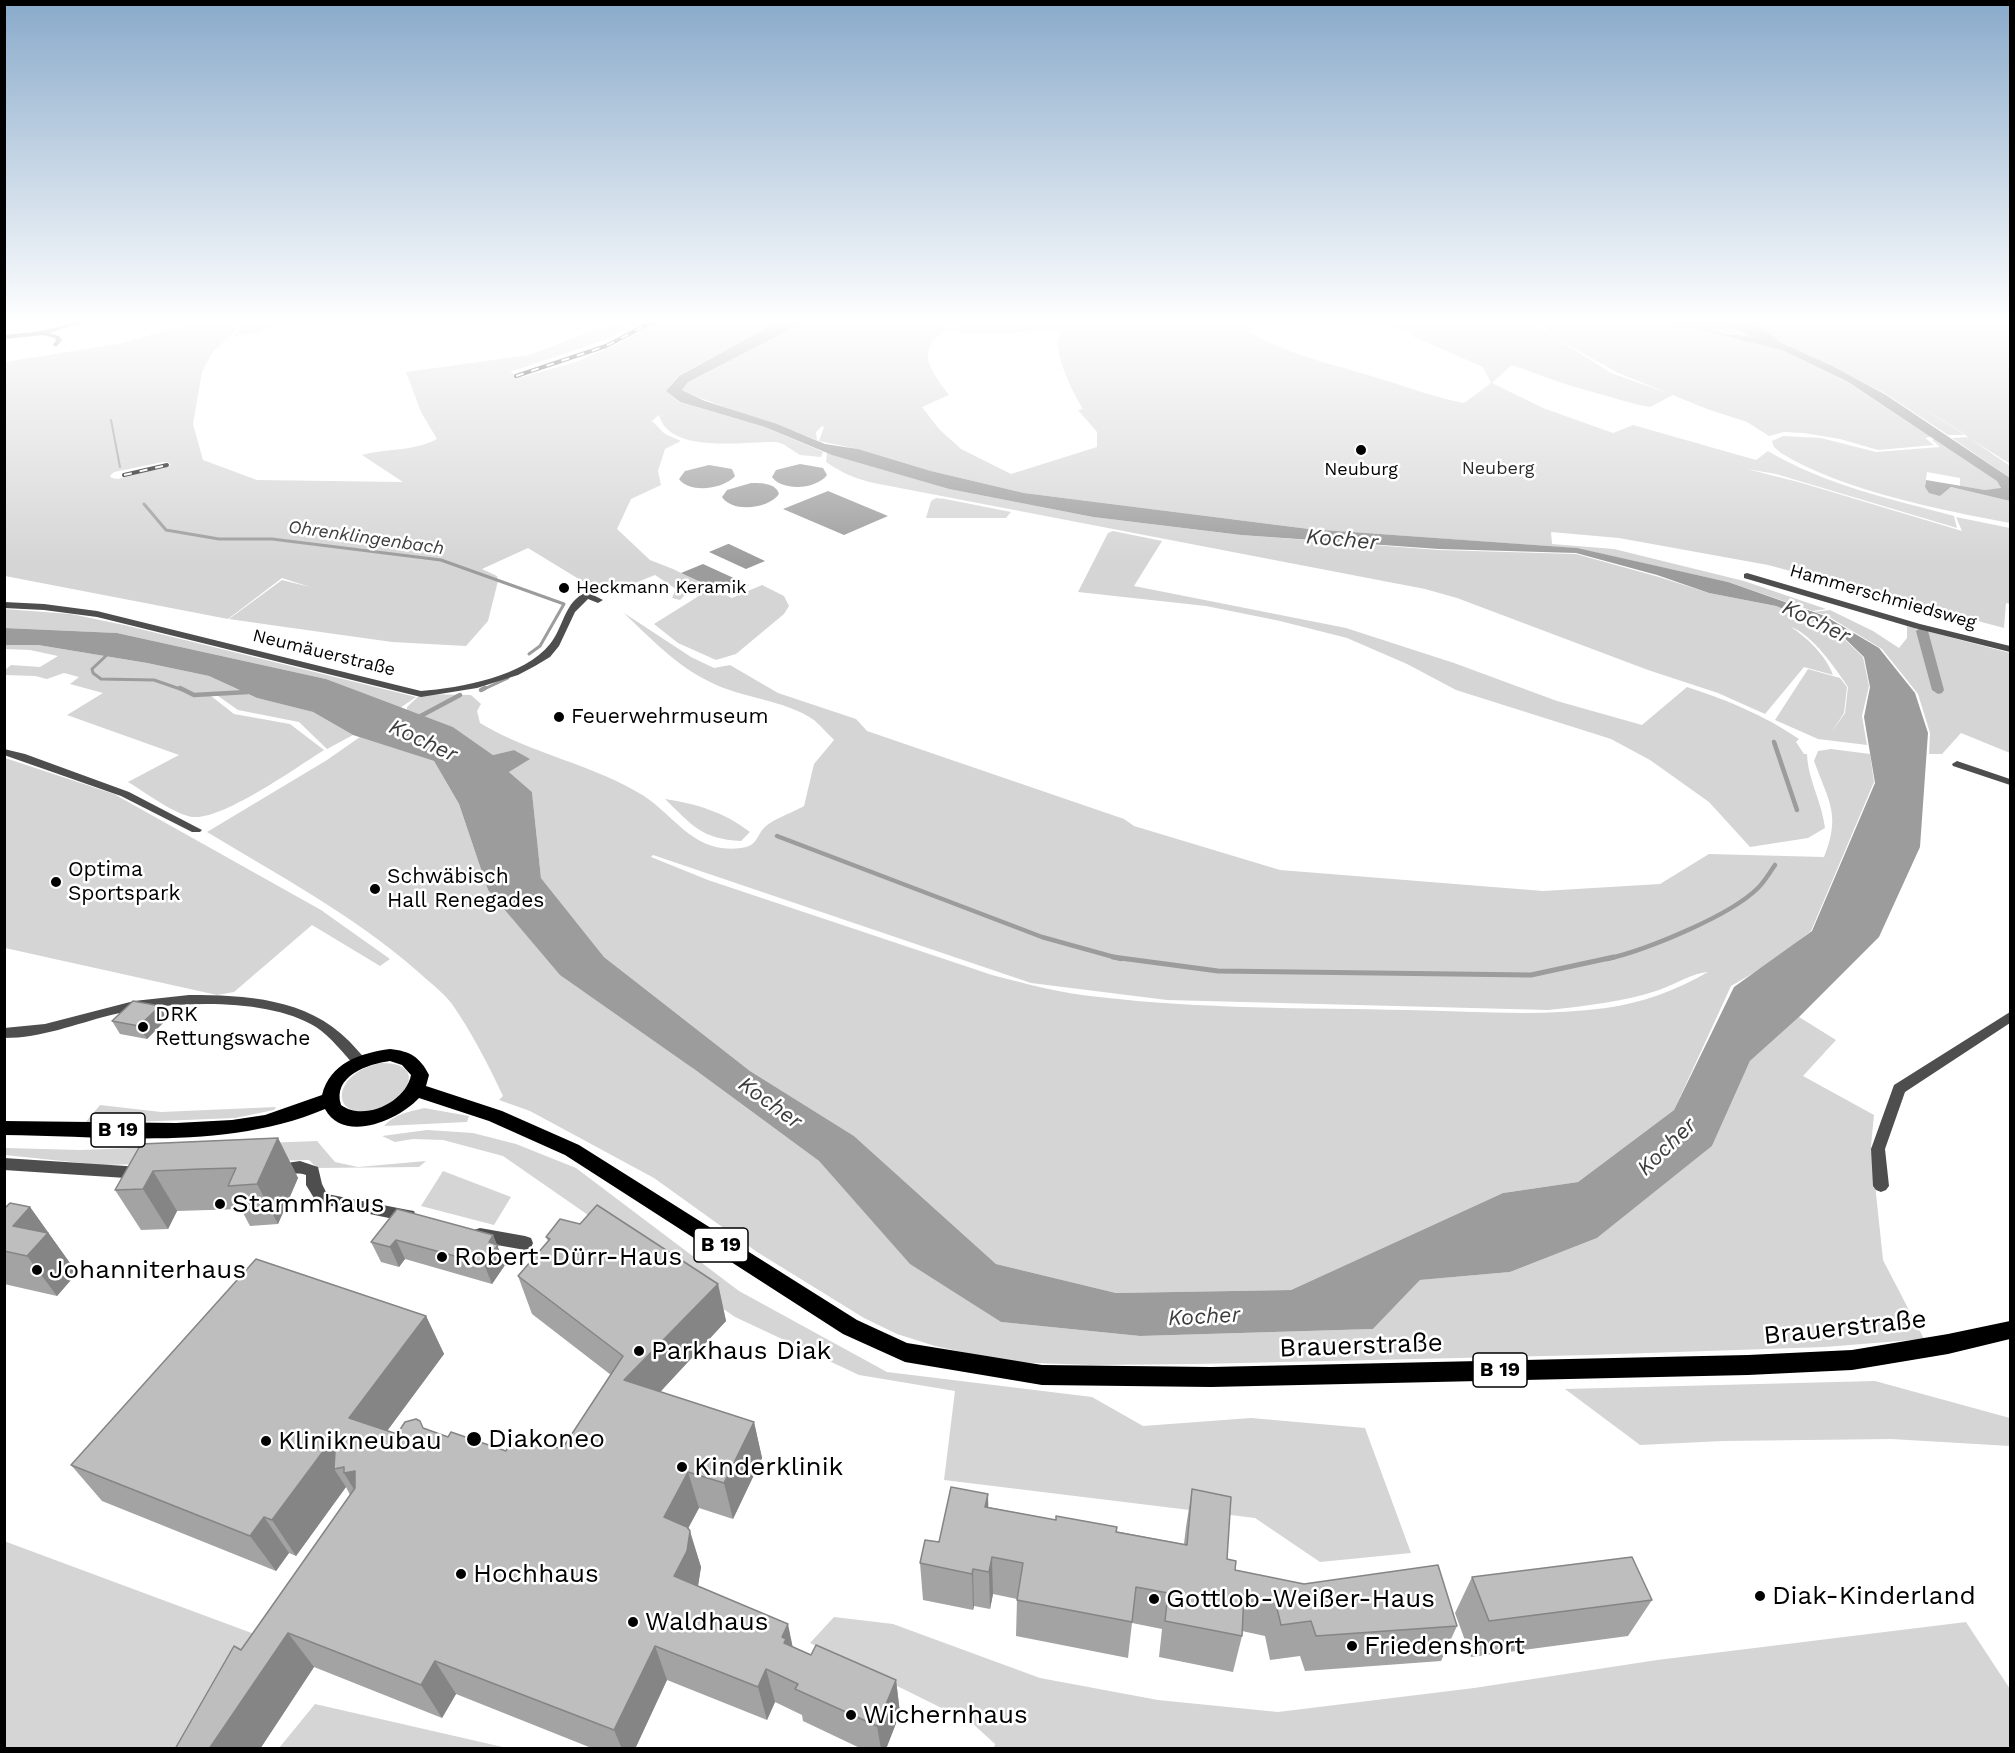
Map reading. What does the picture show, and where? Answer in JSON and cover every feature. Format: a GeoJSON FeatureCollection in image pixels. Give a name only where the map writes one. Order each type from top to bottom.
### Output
{"type":"FeatureCollection","features":[{"type":"Feature","properties":{"kind":"main road"},"geometry":{"type":"LineString","coordinates":[[390,1055],[404,1057],[414,1062],[420,1075],[416,1090],[404,1103],[392,1111],[364,1119],[348,1117],[336,1111],[330,1100],[332,1087],[340,1076],[360,1062],[390,1055]]}},
{"type":"Feature","properties":{"kind":"main road","name":"Brauerstraße"},"geometry":{"type":"LineString","coordinates":[[416,1090],[484,1110],[528,1127],[572,1150],[850,1327],[905,1352],[964,1364],[1042,1375],[1160,1378],[1748,1365],[1852,1360],[1948,1344],[2010,1329]]}},
{"type":"Feature","properties":{"kind":"main road","name":"B 19"},"geometry":{"type":"LineString","coordinates":[[4,1128],[176,1130],[232,1127],[265,1122],[330,1100]]}},
{"type":"Feature","properties":{"kind":"street","name":"Hammerschmiedsweg"},"geometry":{"type":"LineString","coordinates":[[1747,576],[1906,623],[2010,650]]}},
{"type":"Feature","properties":{"kind":"street","name":"Neumäuerstraße"},"geometry":{"type":"LineString","coordinates":[[4,605],[44,607],[97,614],[421,694],[469,688],[511,673],[538,659],[556,645],[574,604],[587,595],[598,600]]}},
{"type":"Feature","properties":{"kind":"street"},"geometry":{"type":"LineString","coordinates":[[4,752],[21,756],[124,794],[196,830]]}},
{"type":"Feature","properties":{"kind":"street"},"geometry":{"type":"LineString","coordinates":[[1956,764],[2010,782]]}},
{"type":"Feature","properties":{"kind":"street"},"geometry":{"type":"LineString","coordinates":[[4,1033],[64,1024],[113,1009],[155,1002],[186,1000],[246,1002],[291,1011],[320,1023],[339,1039],[360,1062]]}},
{"type":"Feature","properties":{"kind":"street"},"geometry":{"type":"LineString","coordinates":[[1881,1186],[1878,1149],[1899,1089],[2010,1017]]}},
{"type":"Feature","properties":{"kind":"street"},"geometry":{"type":"LineString","coordinates":[[4,1164],[161,1174]]}},
{"type":"Feature","properties":{"kind":"street"},"geometry":{"type":"LineString","coordinates":[[261,1170],[300,1167],[307,1169],[313,1171],[314,1185],[322,1199],[421,1220]]}},
{"type":"Feature","properties":{"kind":"street"},"geometry":{"type":"LineString","coordinates":[[465,1231],[525,1244]]}},
{"type":"Feature","properties":{"kind":"green space"},"geometry":{"type":"Polygon","coordinates":[[[5,401],[197,401],[193,424],[203,460],[257,480],[403,482],[362,455],[409,448],[437,439],[417,401],[678,401],[765,427],[823,452],[821,457],[800,455],[776,442],[728,444],[693,441],[677,436],[666,428],[659,415],[652,421],[665,434],[681,441],[665,449],[658,471],[661,485],[631,499],[617,529],[650,560],[732,598],[762,585],[784,596],[789,606],[784,614],[736,654],[716,660],[678,643],[654,624],[702,594],[690,590],[680,600],[672,598],[676,589],[655,575],[605,595],[528,548],[482,569],[497,576],[498,581],[488,621],[466,646],[392,642],[229,619],[282,580],[310,587],[282,578],[228,619],[5,576],[5,401]],[[163,462],[114,472],[110,476],[118,479],[171,465],[163,462]]]}},
{"type":"Feature","properties":{"kind":"green space","name":"Neuberg"},"geometry":{"type":"Polygon","coordinates":[[[707,401],[936,401],[922,407],[939,429],[961,449],[1011,474],[1097,447],[1097,432],[1078,410],[1083,409],[1078,401],[1455,401],[1464,403],[1467,401],[1528,401],[1613,433],[1633,425],[1756,460],[1768,451],[1835,482],[1954,516],[1957,528],[1776,474],[1747,469],[1962,531],[1956,517],[2010,528],[2010,604],[2006,603],[2004,628],[1768,565],[1619,538],[1551,532],[1552,544],[1614,549],[1744,581],[1826,609],[1813,611],[1728,582],[1574,548],[1309,529],[1024,493],[931,471],[858,449],[819,441],[824,427],[822,426],[816,432],[817,440],[707,401]]]}},
{"type":"Feature","properties":{"kind":"green space","name":"Neuberg"},"geometry":{"type":"Polygon","coordinates":[[[1624,401],[1662,401],[1650,407],[1624,401]]]}},
{"type":"Feature","properties":{"kind":"green space"},"geometry":{"type":"Polygon","coordinates":[[[1687,401],[1876,401],[1931,437],[1925,438],[1934,445],[1878,450],[1840,439],[1804,433],[1784,432],[1769,436],[1747,422],[1687,401]]]}},
{"type":"Feature","properties":{"kind":"green space"},"geometry":{"type":"Polygon","coordinates":[[[1896,401],[2010,401],[2010,464],[1965,435],[1948,435],[1896,401]]]}},
{"type":"Feature","properties":{"kind":"green space"},"geometry":{"type":"Polygon","coordinates":[[[1783,436],[1821,438],[1876,452],[1940,447],[1932,440],[1934,439],[1998,481],[2001,489],[1985,490],[1960,486],[1960,478],[1927,472],[1925,487],[1940,496],[1951,487],[2010,501],[2010,523],[1923,505],[1832,478],[1805,466],[1774,447],[1772,441],[1783,436]]]}},
{"type":"Feature","properties":{"kind":"green space"},"geometry":{"type":"Polygon","coordinates":[[[1968,437],[2010,466],[2010,478],[1952,438],[1968,437]]]}},
{"type":"Feature","properties":{"kind":"green space"},"geometry":{"type":"Polygon","coordinates":[[[827,453],[949,489],[1093,517],[1241,535],[1439,550],[1576,554],[1709,593],[1776,606],[1835,630],[1863,657],[1869,686],[1862,716],[1867,745],[1818,739],[1775,720],[1808,669],[1840,678],[1847,687],[1844,713],[1831,733],[1845,713],[1848,687],[1815,644],[1791,627],[1815,647],[1826,660],[1833,675],[1804,667],[1765,714],[1718,693],[1648,670],[1457,598],[1425,589],[874,483],[861,480],[832,466],[826,462],[827,453]]]}},
{"type":"Feature","properties":{"kind":"green space"},"geometry":{"type":"Polygon","coordinates":[[[936,498],[1011,512],[1006,518],[926,518],[931,501],[936,498]]]}},
{"type":"Feature","properties":{"kind":"green space"},"geometry":{"type":"Polygon","coordinates":[[[1113,531],[1162,541],[1134,586],[1346,628],[1454,663],[1557,701],[1642,725],[1687,687],[1731,703],[1759,715],[1799,739],[1796,742],[1804,754],[1807,754],[1825,828],[1808,838],[1750,847],[1709,802],[1650,760],[1611,739],[1456,690],[1407,664],[1347,638],[1206,606],[1078,592],[1108,533],[1113,531]]]}},
{"type":"Feature","properties":{"kind":"green space"},"geometry":{"type":"Polygon","coordinates":[[[4,609],[71,614],[124,625],[416,697],[400,708],[326,679],[117,633],[5,628],[4,609]]]}},
{"type":"Feature","properties":{"kind":"green space"},"geometry":{"type":"Polygon","coordinates":[[[1830,610],[1873,631],[1899,648],[1907,638],[1907,626],[2010,653],[2010,753],[1961,733],[1942,754],[1929,754],[1930,733],[1918,694],[1882,649],[1826,615],[1814,612],[1830,610]]]}},
{"type":"Feature","properties":{"kind":"green space"},"geometry":{"type":"Polygon","coordinates":[[[624,613],[691,657],[714,668],[730,665],[778,693],[856,719],[867,731],[1124,819],[1134,826],[1280,870],[1543,891],[1660,884],[1709,854],[1824,857],[1832,830],[1832,819],[1828,798],[1814,761],[1818,751],[1831,749],[1870,754],[1874,782],[1811,931],[1769,964],[1731,986],[1674,1110],[1578,1182],[1503,1193],[1291,1290],[1116,1293],[996,1264],[854,1136],[750,1071],[604,957],[541,878],[532,792],[509,772],[529,759],[514,750],[493,755],[453,727],[407,710],[407,707],[421,694],[471,695],[481,704],[477,711],[480,723],[500,734],[624,785],[644,796],[698,840],[711,846],[741,848],[751,845],[767,825],[804,806],[814,764],[834,740],[814,720],[803,713],[777,703],[735,692],[698,676],[665,651],[624,613]],[[653,855],[651,857],[708,880],[992,975],[1086,996],[1176,1004],[1253,1007],[1506,1013],[1557,1012],[1581,1011],[1633,1003],[1672,990],[1708,972],[1632,998],[1548,1010],[1167,1000],[1031,983],[653,855]]]}},
{"type":"Feature","properties":{"kind":"green space"},"geometry":{"type":"Polygon","coordinates":[[[5,645],[38,645],[209,676],[257,698],[313,712],[353,735],[327,749],[299,722],[238,710],[218,696],[211,696],[234,714],[290,724],[324,750],[241,802],[206,816],[193,817],[169,808],[128,782],[179,755],[67,715],[103,693],[70,684],[79,677],[64,673],[47,679],[35,676],[5,675],[5,670],[11,665],[40,667],[58,656],[30,650],[5,649],[5,645]]]}},
{"type":"Feature","properties":{"kind":"green space"},"geometry":{"type":"Polygon","coordinates":[[[360,737],[434,761],[459,804],[488,890],[694,1069],[819,1161],[910,1263],[1001,1322],[1140,1336],[1373,1329],[1420,1280],[1510,1272],[1597,1238],[1712,1146],[1750,1061],[1799,1017],[1836,1040],[1803,1076],[1874,1115],[1871,1146],[1883,1260],[1924,1339],[1825,1347],[1589,1355],[1091,1365],[1007,1362],[935,1346],[897,1334],[864,1318],[757,1252],[654,1178],[530,1111],[499,1100],[503,1096],[479,1049],[452,1004],[439,990],[367,931],[288,880],[207,832],[327,760],[360,737]]]}},
{"type":"Feature","properties":{"kind":"green space"},"geometry":{"type":"Polygon","coordinates":[[[5,758],[114,794],[321,910],[390,959],[380,966],[312,925],[234,992],[217,995],[5,948],[5,758]]]}},
{"type":"Feature","properties":{"kind":"green space"},"geometry":{"type":"Polygon","coordinates":[[[665,799],[710,810],[750,832],[741,841],[706,834],[690,823],[665,799]]]}},
{"type":"Feature","properties":{"kind":"green space"},"geometry":{"type":"Polygon","coordinates":[[[380,1063],[397,1065],[407,1071],[409,1079],[406,1088],[398,1098],[375,1111],[361,1112],[347,1107],[343,1103],[342,1091],[349,1079],[361,1070],[380,1063]]]}},
{"type":"Feature","properties":{"kind":"green space"},"geometry":{"type":"Polygon","coordinates":[[[100,1105],[161,1112],[276,1107],[274,1110],[235,1118],[84,1124],[100,1105]]]}},
{"type":"Feature","properties":{"kind":"green space"},"geometry":{"type":"Polygon","coordinates":[[[424,1108],[469,1116],[467,1122],[384,1126],[397,1116],[424,1108]]]}},
{"type":"Feature","properties":{"kind":"green space"},"geometry":{"type":"Polygon","coordinates":[[[427,1130],[473,1133],[516,1144],[576,1168],[739,1291],[887,1372],[1092,1397],[1143,1426],[1251,1418],[1365,1428],[1411,1553],[1320,1562],[1255,1518],[944,1480],[955,1391],[859,1375],[735,1317],[503,1156],[443,1140],[413,1139],[395,1142],[382,1136],[427,1130]]]}},
{"type":"Feature","properties":{"kind":"green space"},"geometry":{"type":"Polygon","coordinates":[[[317,1141],[335,1162],[358,1167],[426,1161],[419,1167],[317,1168],[309,1160],[101,1165],[5,1155],[5,1148],[80,1150],[317,1141]]]}},
{"type":"Feature","properties":{"kind":"green space"},"geometry":{"type":"Polygon","coordinates":[[[443,1171],[511,1197],[494,1225],[421,1206],[443,1171]]]}},
{"type":"Feature","properties":{"kind":"green space"},"geometry":{"type":"Polygon","coordinates":[[[1875,1381],[2010,1418],[2010,1446],[1891,1439],[1723,1441],[1640,1445],[1565,1389],[1875,1381]]]}},
{"type":"Feature","properties":{"kind":"green space"},"geometry":{"type":"Polygon","coordinates":[[[4,1541],[257,1635],[209,1748],[5,1748],[4,1541]]]}},
{"type":"Feature","properties":{"kind":"green space"},"geometry":{"type":"Polygon","coordinates":[[[834,1617],[893,1624],[1040,1678],[1158,1700],[1278,1712],[1474,1688],[1657,1660],[1966,1622],[2010,1689],[2010,1748],[994,1748],[995,1744],[972,1723],[810,1643],[834,1617]]]}},
{"type":"Feature","properties":{"kind":"green space"},"geometry":{"type":"Polygon","coordinates":[[[315,1704],[507,1748],[279,1748],[315,1704]]]}},
{"type":"Feature","properties":{"kind":"water","name":"Kocher"},"geometry":{"type":"Polygon","coordinates":[[[678,401],[705,401],[777,424],[825,444],[858,449],[931,471],[1024,493],[1309,529],[1577,548],[1728,582],[1825,616],[1879,648],[1915,693],[1928,733],[1920,847],[1879,937],[1799,1017],[1750,1061],[1712,1146],[1597,1238],[1510,1272],[1420,1280],[1373,1329],[1140,1336],[1001,1322],[910,1264],[819,1161],[694,1069],[560,975],[488,890],[459,804],[434,761],[353,735],[313,712],[257,698],[209,676],[38,645],[5,645],[5,628],[117,633],[326,679],[453,727],[493,755],[514,750],[530,759],[509,772],[532,792],[541,878],[604,957],[750,1071],[854,1136],[996,1264],[1116,1293],[1291,1290],[1503,1193],[1578,1182],[1674,1110],[1734,987],[1812,931],[1875,783],[1864,717],[1870,687],[1864,657],[1836,630],[1776,606],[1709,593],[1657,575],[1576,553],[1439,549],[1241,535],[1093,517],[949,489],[832,455],[765,427],[678,401]]]}},
{"type":"Feature","properties":{"kind":"water"},"geometry":{"type":"Polygon","coordinates":[[[1876,401],[1895,401],[2010,478],[2010,501],[1951,487],[1940,496],[1929,493],[1925,487],[1926,480],[1985,490],[2001,488],[1997,481],[1876,401]]]}},
{"type":"Feature","properties":{"kind":"water"},"geometry":{"type":"Polygon","coordinates":[[[800,464],[823,468],[827,475],[816,483],[800,487],[784,485],[772,477],[776,470],[800,464]]]}},
{"type":"Feature","properties":{"kind":"water"},"geometry":{"type":"Polygon","coordinates":[[[709,465],[732,469],[735,476],[723,484],[707,488],[691,487],[679,479],[685,471],[709,465]]]}},
{"type":"Feature","properties":{"kind":"water"},"geometry":{"type":"Polygon","coordinates":[[[751,483],[772,486],[779,494],[767,503],[750,507],[734,505],[722,497],[727,490],[751,483]]]}},
{"type":"Feature","properties":{"kind":"water"},"geometry":{"type":"Polygon","coordinates":[[[828,491],[888,516],[844,535],[783,509],[828,491]]]}},
{"type":"Feature","properties":{"kind":"water"},"geometry":{"type":"Polygon","coordinates":[[[728,544],[765,561],[746,569],[709,552],[728,544]]]}},
{"type":"Feature","properties":{"kind":"water"},"geometry":{"type":"Polygon","coordinates":[[[703,564],[749,585],[728,595],[681,573],[703,564]]]}},
{"type":"Feature","properties":{"kind":"building"},"geometry":{"type":"Polygon","coordinates":[[[133,1001],[160,1006],[139,1026],[112,1021],[133,1001]]]}},
{"type":"Feature","properties":{"kind":"building"},"geometry":{"type":"Polygon","coordinates":[[[278,1138],[257,1184],[228,1186],[236,1168],[200,1169],[153,1171],[143,1189],[115,1190],[141,1144],[278,1138]]]}},
{"type":"Feature","properties":{"kind":"building"},"geometry":{"type":"Polygon","coordinates":[[[10,1203],[30,1207],[13,1226],[48,1233],[27,1256],[4,1251],[4,1209],[10,1203]]]}},
{"type":"Feature","properties":{"kind":"building"},"geometry":{"type":"Polygon","coordinates":[[[597,1205],[718,1284],[624,1380],[754,1422],[724,1483],[688,1472],[664,1517],[687,1527],[690,1531],[687,1551],[674,1576],[788,1624],[782,1637],[786,1639],[784,1643],[811,1655],[816,1645],[896,1680],[877,1726],[795,1689],[798,1684],[766,1669],[758,1687],[655,1646],[614,1730],[435,1661],[421,1685],[288,1633],[209,1749],[175,1749],[234,1646],[241,1650],[355,1488],[355,1471],[344,1473],[344,1467],[334,1469],[336,1434],[272,1520],[264,1517],[250,1536],[71,1465],[256,1259],[426,1316],[349,1418],[397,1434],[405,1422],[416,1419],[420,1421],[423,1428],[448,1437],[451,1432],[506,1451],[514,1435],[562,1449],[623,1356],[518,1276],[550,1239],[546,1237],[560,1219],[580,1224],[597,1205]]]}},
{"type":"Feature","properties":{"kind":"building"},"geometry":{"type":"Polygon","coordinates":[[[397,1209],[493,1235],[489,1242],[498,1245],[484,1264],[396,1240],[390,1247],[371,1242],[397,1209]]]}},
{"type":"Feature","properties":{"kind":"building"},"geometry":{"type":"Polygon","coordinates":[[[951,1487],[988,1494],[985,1507],[1056,1520],[1056,1516],[1117,1527],[1116,1532],[1187,1545],[1192,1489],[1231,1497],[1227,1559],[1236,1561],[1235,1570],[1304,1584],[1438,1565],[1457,1626],[1316,1636],[1311,1621],[1281,1625],[1275,1600],[1244,1594],[1242,1636],[1165,1621],[1168,1593],[1136,1587],[1132,1622],[1017,1600],[1023,1563],[992,1557],[989,1572],[973,1569],[972,1574],[920,1563],[925,1540],[939,1542],[951,1487]]]}},
{"type":"Feature","properties":{"kind":"building"},"geometry":{"type":"Polygon","coordinates":[[[1632,1557],[1652,1600],[1489,1621],[1472,1577],[1632,1557]]]}},
{"type":"Feature","properties":{"kind":"waterway","name":"Ohrenklingenbach"},"geometry":{"type":"LineString","coordinates":[[111,420],[120,467]]}},
{"type":"Feature","properties":{"kind":"waterway","name":"Ohrenklingenbach"},"geometry":{"type":"LineString","coordinates":[[144,504],[166,530],[219,539],[272,539],[441,560],[564,604],[540,646],[529,654]]}},
{"type":"Feature","properties":{"kind":"waterway"},"geometry":{"type":"LineString","coordinates":[[1922,631],[1938,690]]}},
{"type":"Feature","properties":{"kind":"waterway"},"geometry":{"type":"LineString","coordinates":[[108,654],[92,669],[93,673],[101,679],[154,680],[183,690]]}},
{"type":"Feature","properties":{"kind":"waterway","name":"Ohrenklingenbach"},"geometry":{"type":"LineString","coordinates":[[482,690],[508,678]]}},
{"type":"Feature","properties":{"kind":"waterway"},"geometry":{"type":"LineString","coordinates":[[180,688],[194,695],[248,692]]}},
{"type":"Feature","properties":{"kind":"waterway","name":"Ohrenklingenbach"},"geometry":{"type":"LineString","coordinates":[[481,690],[485,688]]}},
{"type":"Feature","properties":{"kind":"waterway","name":"Ohrenklingenbach"},"geometry":{"type":"LineString","coordinates":[[415,719],[460,695]]}},
{"type":"Feature","properties":{"kind":"waterway"},"geometry":{"type":"LineString","coordinates":[[1774,742],[1797,810]]}},
{"type":"Feature","properties":{"kind":"waterway"},"geometry":{"type":"LineString","coordinates":[[777,836],[1042,937],[1115,957]]}},
{"type":"Feature","properties":{"kind":"waterway"},"geometry":{"type":"LineString","coordinates":[[1607,959],[1665,940],[1728,910],[1758,888],[1775,865]]}},
{"type":"Feature","properties":{"kind":"waterway"},"geometry":{"type":"LineString","coordinates":[[1115,957],[1218,971],[1531,975],[1614,957]]}},
{"type":"Feature","properties":{"kind":"waterway"},"geometry":{"type":"LineString","coordinates":[[1115,957],[1121,959]]}},
{"type":"Feature","properties":{"kind":"railway"},"geometry":{"type":"LineString","coordinates":[[124,475],[167,465]]}},
{"type":"Feature","properties":{"kind":"place","name":"Neuburg"},"geometry":{"type":"Point","coordinates":[1361,450]}},
{"type":"Feature","properties":{"kind":"place","name":"Heckmann Keramik"},"geometry":{"type":"Point","coordinates":[564,588]}},
{"type":"Feature","properties":{"kind":"place","name":"Feuerwehrmuseum"},"geometry":{"type":"Point","coordinates":[559,717]}},
{"type":"Feature","properties":{"kind":"place","name":"Optima Sportspark"},"geometry":{"type":"Point","coordinates":[56,882]}},
{"type":"Feature","properties":{"kind":"place","name":"Schwäbisch Hall Renegades"},"geometry":{"type":"Point","coordinates":[375,889]}},
{"type":"Feature","properties":{"kind":"place","name":"DRK Rettungswache"},"geometry":{"type":"Point","coordinates":[143,1027]}},
{"type":"Feature","properties":{"kind":"place","name":"Stammhaus"},"geometry":{"type":"Point","coordinates":[220,1204]}},
{"type":"Feature","properties":{"kind":"place","name":"Robert-Dürr-Haus"},"geometry":{"type":"Point","coordinates":[442,1257]}},
{"type":"Feature","properties":{"kind":"place","name":"Johanniterhaus"},"geometry":{"type":"Point","coordinates":[37,1270]}},
{"type":"Feature","properties":{"kind":"place","name":"Parkhaus Diak"},"geometry":{"type":"Point","coordinates":[639,1351]}},
{"type":"Feature","properties":{"kind":"place","name":"Diakoneo"},"geometry":{"type":"Point","coordinates":[474,1439]}},
{"type":"Feature","properties":{"kind":"place","name":"Klinikneubau"},"geometry":{"type":"Point","coordinates":[266,1441]}},
{"type":"Feature","properties":{"kind":"place","name":"Kinderklinik"},"geometry":{"type":"Point","coordinates":[682,1467]}},
{"type":"Feature","properties":{"kind":"place","name":"Hochhaus"},"geometry":{"type":"Point","coordinates":[461,1574]}},
{"type":"Feature","properties":{"kind":"place","name":"Diak-Kinderland"},"geometry":{"type":"Point","coordinates":[1760,1596]}},
{"type":"Feature","properties":{"kind":"place","name":"Gottlob-Weißer-Haus"},"geometry":{"type":"Point","coordinates":[1154,1599]}},
{"type":"Feature","properties":{"kind":"place","name":"Waldhaus"},"geometry":{"type":"Point","coordinates":[633,1622]}},
{"type":"Feature","properties":{"kind":"place","name":"Friedenshort"},"geometry":{"type":"Point","coordinates":[1352,1646]}},
{"type":"Feature","properties":{"kind":"place","name":"Wichernhaus"},"geometry":{"type":"Point","coordinates":[851,1715]}}]}
